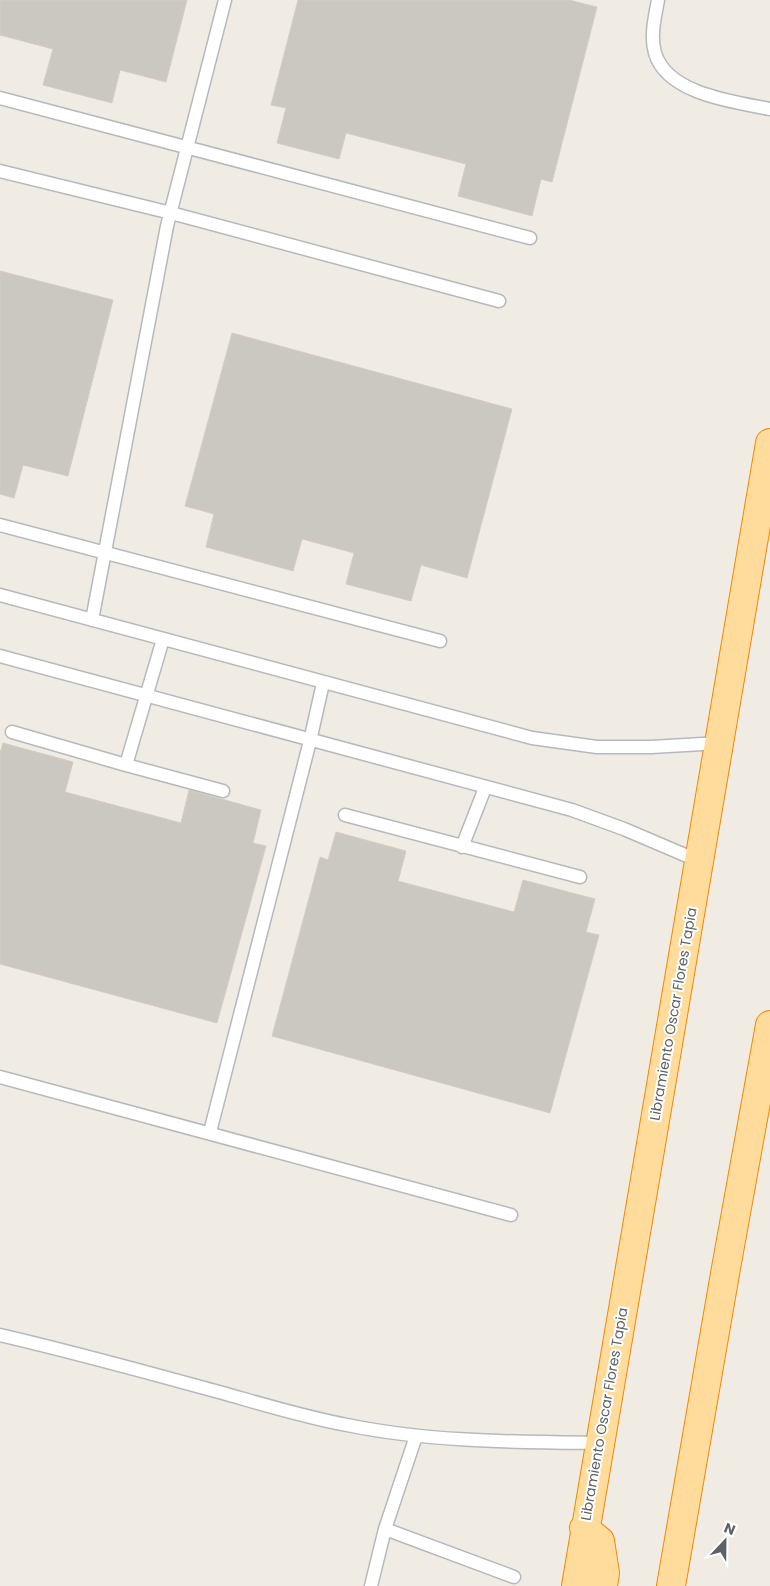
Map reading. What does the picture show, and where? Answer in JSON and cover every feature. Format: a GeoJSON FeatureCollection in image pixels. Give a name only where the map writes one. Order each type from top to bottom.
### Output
{"type":"FeatureCollection","features":[{"type":"Feature","properties":{"kind":"highway","name":"Libramiento Oscar Flores Tapia"},"geometry":{"type":"LineString","coordinates":[[576,1586],[584,1528],[770,443]]}},
{"type":"Feature","properties":{"kind":"highway"},"geometry":{"type":"LineString","coordinates":[[670,1586],[770,1025]]}},
{"type":"Feature","properties":{"kind":"highway"},"geometry":{"type":"LineString","coordinates":[[584,1528],[600,1542],[606,1573],[603,1586]]}},
{"type":"Feature","properties":{"kind":"lane"},"geometry":{"type":"LineString","coordinates":[[92,620],[171,213],[225,0]]}},
{"type":"Feature","properties":{"kind":"lane"},"geometry":{"type":"LineString","coordinates":[[658,0],[653,35],[655,54],[666,73],[689,89],[737,103],[770,109]]}},
{"type":"Feature","properties":{"kind":"lane"},"geometry":{"type":"LineString","coordinates":[[0,98],[530,238]]}},
{"type":"Feature","properties":{"kind":"lane"},"geometry":{"type":"LineString","coordinates":[[0,171],[171,213],[499,301]]}},
{"type":"Feature","properties":{"kind":"lane"},"geometry":{"type":"LineString","coordinates":[[0,525],[440,641]]}},
{"type":"Feature","properties":{"kind":"lane"},"geometry":{"type":"LineString","coordinates":[[0,595],[532,738],[597,747],[651,747],[720,743]]}},
{"type":"Feature","properties":{"kind":"lane"},"geometry":{"type":"LineString","coordinates":[[126,765],[163,640]]}},
{"type":"Feature","properties":{"kind":"lane"},"geometry":{"type":"LineString","coordinates":[[0,656],[572,810],[624,829],[699,862]]}},
{"type":"Feature","properties":{"kind":"lane"},"geometry":{"type":"LineString","coordinates":[[210,1132],[310,741],[323,683]]}},
{"type":"Feature","properties":{"kind":"lane"},"geometry":{"type":"LineString","coordinates":[[12,732],[223,791]]}},
{"type":"Feature","properties":{"kind":"lane"},"geometry":{"type":"LineString","coordinates":[[462,847],[485,788]]}},
{"type":"Feature","properties":{"kind":"lane"},"geometry":{"type":"LineString","coordinates":[[345,815],[580,877]]}},
{"type":"Feature","properties":{"kind":"lane"},"geometry":{"type":"LineString","coordinates":[[0,1077],[210,1132],[512,1215]]}},
{"type":"Feature","properties":{"kind":"lane"},"geometry":{"type":"LineString","coordinates":[[0,1335],[64,1350],[253,1402],[347,1425],[416,1436],[599,1444]]}},
{"type":"Feature","properties":{"kind":"lane"},"geometry":{"type":"LineString","coordinates":[[371,1586],[385,1529],[416,1436]]}},
{"type":"Feature","properties":{"kind":"lane"},"geometry":{"type":"LineString","coordinates":[[385,1529],[514,1577]]}},
{"type":"Feature","properties":{"kind":"building"},"geometry":{"type":"Polygon","coordinates":[[[0,0],[187,0],[166,82],[120,70],[112,103],[43,85],[53,49],[0,35],[0,0]]]}},
{"type":"Feature","properties":{"kind":"building"},"geometry":{"type":"Polygon","coordinates":[[[298,0],[569,0],[597,7],[552,182],[541,179],[532,216],[458,196],[466,164],[346,133],[339,159],[277,143],[286,108],[271,105],[298,0]]]}},
{"type":"Feature","properties":{"kind":"building"},"geometry":{"type":"Polygon","coordinates":[[[0,271],[113,300],[68,476],[23,465],[14,498],[0,494],[0,271]]]}},
{"type":"Feature","properties":{"kind":"building"},"geometry":{"type":"Polygon","coordinates":[[[232,333],[512,409],[467,578],[421,565],[411,601],[346,584],[354,553],[302,539],[293,571],[206,547],[214,514],[185,506],[232,333]]]}},
{"type":"Feature","properties":{"kind":"building"},"geometry":{"type":"Polygon","coordinates":[[[3,743],[73,762],[65,792],[181,823],[189,790],[261,810],[253,843],[266,846],[217,1023],[0,964],[0,753],[3,743]]]}},
{"type":"Feature","properties":{"kind":"building"},"geometry":{"type":"Polygon","coordinates":[[[336,832],[406,851],[398,881],[514,912],[523,880],[595,899],[586,932],[599,935],[550,1113],[272,1036],[320,857],[328,860],[336,832]]]}}]}
